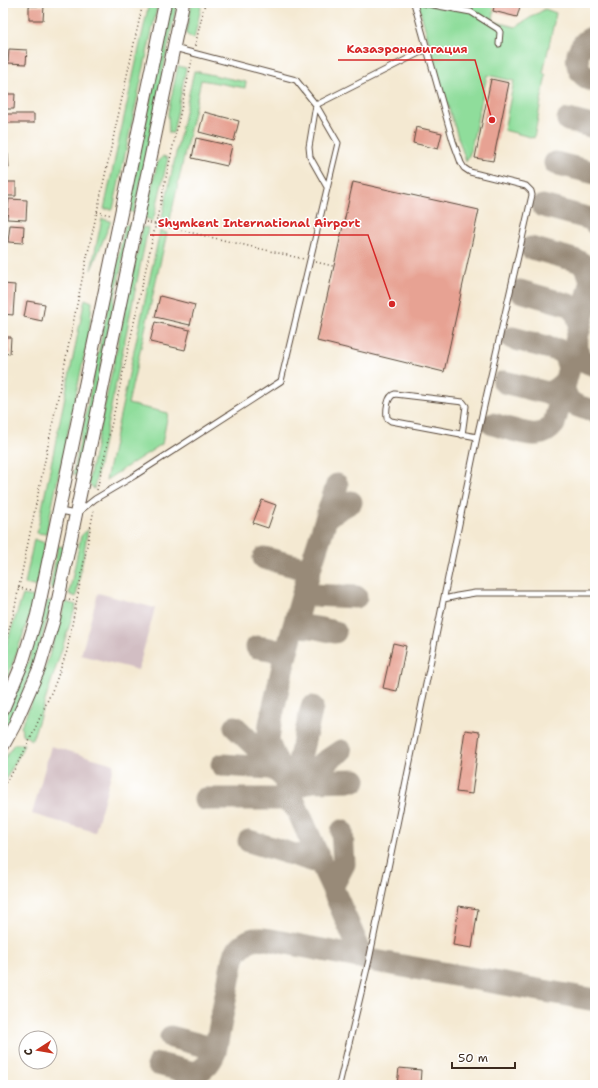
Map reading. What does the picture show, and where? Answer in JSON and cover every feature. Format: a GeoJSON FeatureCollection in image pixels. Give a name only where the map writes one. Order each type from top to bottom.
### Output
{"type":"FeatureCollection","features":[{"type":"Feature","properties":{"kind":"street"},"geometry":{"type":"LineString","coordinates":[[3,709],[22,664],[37,615],[165,3]]}},
{"type":"Feature","properties":{"kind":"street"},"geometry":{"type":"LineString","coordinates":[[3,746],[14,726],[39,669],[54,619],[183,3]]}},
{"type":"Feature","properties":{"kind":"lane"},"geometry":{"type":"LineString","coordinates":[[339,1085],[369,960],[477,437],[532,195],[531,191],[526,186],[470,172],[464,168],[453,141],[414,3]]}},
{"type":"Feature","properties":{"kind":"lane"},"geometry":{"type":"LineString","coordinates":[[422,3],[476,14],[498,29],[500,32],[499,44]]}},
{"type":"Feature","properties":{"kind":"lane"},"geometry":{"type":"LineString","coordinates":[[58,511],[76,514],[95,499],[134,476],[281,381],[338,143],[316,105],[296,80],[174,48]]}},
{"type":"Feature","properties":{"kind":"lane"},"geometry":{"type":"LineString","coordinates":[[316,105],[427,49]]}},
{"type":"Feature","properties":{"kind":"lane"},"geometry":{"type":"LineString","coordinates":[[316,105],[309,147],[310,157],[327,187]]}},
{"type":"Feature","properties":{"kind":"lane"},"geometry":{"type":"LineString","coordinates":[[462,435],[466,406],[463,402],[395,394],[389,398],[386,413],[387,418],[391,421],[462,435],[477,437]]}},
{"type":"Feature","properties":{"kind":"lane"},"geometry":{"type":"LineString","coordinates":[[444,599],[475,593],[595,593]]}},
{"type":"Feature","properties":{"kind":"path"},"geometry":{"type":"LineString","coordinates":[[3,649],[12,616],[83,276],[143,3]]}},
{"type":"Feature","properties":{"kind":"path"},"geometry":{"type":"LineString","coordinates":[[3,786],[14,770],[28,744],[55,684],[67,651],[102,464],[205,3]]}},
{"type":"Feature","properties":{"kind":"path"},"geometry":{"type":"LineString","coordinates":[[156,225],[333,266]]}},
{"type":"Feature","properties":{"kind":"shaded area"},"geometry":{"type":"Polygon","coordinates":[[[98,593],[155,608],[138,670],[81,655],[98,593]]]}},
{"type":"Feature","properties":{"kind":"shaded area"},"geometry":{"type":"Polygon","coordinates":[[[51,746],[114,764],[95,832],[32,814],[51,746]]]}},
{"type":"Feature","properties":{"kind":"green space"},"geometry":{"type":"Polygon","coordinates":[[[149,3],[158,3],[113,209],[104,209],[149,3]]]}},
{"type":"Feature","properties":{"kind":"green space"},"geometry":{"type":"Polygon","coordinates":[[[171,3],[177,3],[134,213],[127,210],[171,3]]]}},
{"type":"Feature","properties":{"kind":"green space"},"geometry":{"type":"Polygon","coordinates":[[[192,3],[202,3],[194,39],[186,34],[192,3]]]}},
{"type":"Feature","properties":{"kind":"green space"},"geometry":{"type":"Polygon","coordinates":[[[418,3],[495,3],[493,21],[515,27],[545,9],[556,13],[543,73],[546,75],[534,138],[504,130],[514,81],[487,75],[470,153],[466,162],[446,97],[442,89],[418,3]]]}},
{"type":"Feature","properties":{"kind":"green space"},"geometry":{"type":"Polygon","coordinates":[[[178,66],[186,68],[173,133],[169,133],[168,113],[178,66]]]}},
{"type":"Feature","properties":{"kind":"green space"},"geometry":{"type":"Polygon","coordinates":[[[194,71],[246,82],[245,88],[201,80],[169,224],[161,222],[194,71]]]}},
{"type":"Feature","properties":{"kind":"green space"},"geometry":{"type":"Polygon","coordinates":[[[163,156],[168,158],[153,221],[145,218],[157,164],[163,156]]]}},
{"type":"Feature","properties":{"kind":"green space"},"geometry":{"type":"Polygon","coordinates":[[[102,219],[111,221],[91,270],[102,219]]]}},
{"type":"Feature","properties":{"kind":"green space"},"geometry":{"type":"Polygon","coordinates":[[[125,225],[130,225],[78,476],[73,474],[125,225]]]}},
{"type":"Feature","properties":{"kind":"green space"},"geometry":{"type":"Polygon","coordinates":[[[143,227],[148,228],[94,489],[88,483],[143,227]]]}},
{"type":"Feature","properties":{"kind":"green space"},"geometry":{"type":"Polygon","coordinates":[[[160,231],[167,233],[128,404],[168,413],[162,444],[106,480],[160,231]]]}},
{"type":"Feature","properties":{"kind":"green space"},"geometry":{"type":"Polygon","coordinates":[[[85,299],[92,302],[89,333],[46,534],[37,533],[85,299]]]}},
{"type":"Feature","properties":{"kind":"green space"},"geometry":{"type":"Polygon","coordinates":[[[88,529],[76,597],[69,594],[81,536],[88,529]]]}},
{"type":"Feature","properties":{"kind":"green space"},"geometry":{"type":"Polygon","coordinates":[[[34,539],[45,543],[37,587],[25,584],[34,539]]]}},
{"type":"Feature","properties":{"kind":"green space"},"geometry":{"type":"Polygon","coordinates":[[[58,546],[64,547],[55,589],[50,587],[58,546]]]}},
{"type":"Feature","properties":{"kind":"green space"},"geometry":{"type":"Polygon","coordinates":[[[23,595],[35,597],[3,690],[3,654],[23,595]]]}},
{"type":"Feature","properties":{"kind":"green space"},"geometry":{"type":"Polygon","coordinates":[[[47,601],[52,601],[37,656],[18,706],[3,735],[3,721],[12,703],[31,654],[47,601]]]}},
{"type":"Feature","properties":{"kind":"green space"},"geometry":{"type":"Polygon","coordinates":[[[66,602],[76,605],[32,740],[22,734],[21,727],[42,678],[66,602]]]}},
{"type":"Feature","properties":{"kind":"green space"},"geometry":{"type":"Polygon","coordinates":[[[14,744],[24,744],[3,784],[3,761],[14,744]]]}},
{"type":"Feature","properties":{"kind":"building"},"geometry":{"type":"Polygon","coordinates":[[[495,3],[521,3],[517,17],[493,11],[495,3]]]}},
{"type":"Feature","properties":{"kind":"building"},"geometry":{"type":"Polygon","coordinates":[[[29,6],[44,6],[43,20],[29,20],[29,6]]]}},
{"type":"Feature","properties":{"kind":"building"},"geometry":{"type":"Polygon","coordinates":[[[9,49],[27,50],[26,64],[8,63],[9,49]]]}},
{"type":"Feature","properties":{"kind":"building"},"geometry":{"type":"Polygon","coordinates":[[[491,79],[509,83],[493,161],[475,158],[491,79]]]}},
{"type":"Feature","properties":{"kind":"building"},"geometry":{"type":"Polygon","coordinates":[[[3,94],[15,94],[14,109],[3,109],[3,94]]]}},
{"type":"Feature","properties":{"kind":"building"},"geometry":{"type":"Polygon","coordinates":[[[204,112],[239,121],[234,141],[199,132],[204,112]]]}},
{"type":"Feature","properties":{"kind":"building"},"geometry":{"type":"Polygon","coordinates":[[[3,114],[34,114],[34,123],[3,123],[3,114]]]}},
{"type":"Feature","properties":{"kind":"building"},"geometry":{"type":"Polygon","coordinates":[[[416,127],[442,133],[438,149],[413,143],[416,127]]]}},
{"type":"Feature","properties":{"kind":"building"},"geometry":{"type":"Polygon","coordinates":[[[196,138],[232,146],[227,166],[192,158],[196,138]]]}},
{"type":"Feature","properties":{"kind":"building"},"geometry":{"type":"Polygon","coordinates":[[[8,154],[9,168],[3,169],[3,155],[8,154]]]}},
{"type":"Feature","properties":{"kind":"building"},"geometry":{"type":"Polygon","coordinates":[[[3,182],[16,182],[16,196],[3,196],[3,182]]]}},
{"type":"Feature","properties":{"kind":"building"},"geometry":{"type":"Polygon","coordinates":[[[353,182],[479,210],[444,372],[317,341],[353,182]]]}},
{"type":"Feature","properties":{"kind":"building"},"geometry":{"type":"Polygon","coordinates":[[[9,199],[27,200],[26,220],[7,219],[9,199]]]}},
{"type":"Feature","properties":{"kind":"building"},"geometry":{"type":"Polygon","coordinates":[[[10,225],[24,226],[23,243],[8,242],[10,225]]]}},
{"type":"Feature","properties":{"kind":"building"},"geometry":{"type":"Polygon","coordinates":[[[3,284],[15,285],[13,315],[3,314],[3,284]]]}},
{"type":"Feature","properties":{"kind":"building"},"geometry":{"type":"Polygon","coordinates":[[[160,296],[195,305],[190,325],[155,317],[160,296]]]}},
{"type":"Feature","properties":{"kind":"building"},"geometry":{"type":"Polygon","coordinates":[[[27,301],[45,304],[42,321],[24,317],[27,301]]]}},
{"type":"Feature","properties":{"kind":"building"},"geometry":{"type":"Polygon","coordinates":[[[155,322],[190,330],[185,350],[150,342],[155,322]]]}},
{"type":"Feature","properties":{"kind":"building"},"geometry":{"type":"Polygon","coordinates":[[[3,337],[11,337],[10,354],[3,353],[3,337]]]}},
{"type":"Feature","properties":{"kind":"building"},"geometry":{"type":"Polygon","coordinates":[[[262,500],[276,505],[268,528],[253,523],[262,500]]]}},
{"type":"Feature","properties":{"kind":"building"},"geometry":{"type":"Polygon","coordinates":[[[393,643],[406,646],[397,691],[383,688],[393,643]]]}},
{"type":"Feature","properties":{"kind":"building"},"geometry":{"type":"Polygon","coordinates":[[[465,730],[480,732],[472,794],[456,792],[465,730]]]}},
{"type":"Feature","properties":{"kind":"building"},"geometry":{"type":"Polygon","coordinates":[[[459,906],[478,909],[472,948],[453,945],[459,906]]]}},
{"type":"Feature","properties":{"kind":"building"},"geometry":{"type":"Polygon","coordinates":[[[399,1068],[421,1070],[420,1085],[397,1085],[399,1068]]]}},
{"type":"Feature","properties":{"kind":"taxiway"},"geometry":{"type":"LineString","coordinates":[[595,37],[587,40],[582,46],[577,59],[578,66],[582,73],[587,78],[595,81]]}},
{"type":"Feature","properties":{"kind":"taxiway"},"geometry":{"type":"LineString","coordinates":[[568,120],[595,127]]}},
{"type":"Feature","properties":{"kind":"taxiway"},"geometry":{"type":"LineString","coordinates":[[555,163],[595,173]]}},
{"type":"Feature","properties":{"kind":"taxiway"},"geometry":{"type":"LineString","coordinates":[[543,206],[591,219],[595,223]]}},
{"type":"Feature","properties":{"kind":"taxiway"},"geometry":{"type":"LineString","coordinates":[[531,248],[578,261],[584,265],[588,271],[591,285]]}},
{"type":"Feature","properties":{"kind":"taxiway"},"geometry":{"type":"LineString","coordinates":[[569,368],[595,269]]}},
{"type":"Feature","properties":{"kind":"taxiway"},"geometry":{"type":"LineString","coordinates":[[520,291],[569,305],[577,315],[580,328]]}},
{"type":"Feature","properties":{"kind":"taxiway"},"geometry":{"type":"LineString","coordinates":[[493,424],[528,434],[543,433],[551,428],[554,424],[569,368],[564,356],[558,350],[512,338]]}},
{"type":"Feature","properties":{"kind":"taxiway"},"geometry":{"type":"LineString","coordinates":[[577,338],[578,353],[582,359],[595,365]]}},
{"type":"Feature","properties":{"kind":"taxiway"},"geometry":{"type":"LineString","coordinates":[[504,382],[547,393],[562,385],[566,380]]}},
{"type":"Feature","properties":{"kind":"taxiway"},"geometry":{"type":"LineString","coordinates":[[564,385],[565,392],[570,401],[578,406],[595,411]]}},
{"type":"Feature","properties":{"kind":"taxiway"},"geometry":{"type":"LineString","coordinates":[[280,770],[268,742],[270,724],[293,629],[312,562],[337,485]]}},
{"type":"Feature","properties":{"kind":"taxiway"},"geometry":{"type":"LineString","coordinates":[[327,516],[351,502]]}},
{"type":"Feature","properties":{"kind":"taxiway"},"geometry":{"type":"LineString","coordinates":[[264,558],[303,568],[307,572],[308,576]]}},
{"type":"Feature","properties":{"kind":"taxiway"},"geometry":{"type":"LineString","coordinates":[[302,599],[312,595],[356,597]]}},
{"type":"Feature","properties":{"kind":"taxiway"},"geometry":{"type":"LineString","coordinates":[[293,629],[297,627],[308,627],[335,632]]}},
{"type":"Feature","properties":{"kind":"taxiway"},"geometry":{"type":"LineString","coordinates":[[257,647],[274,650],[280,654],[284,662]]}},
{"type":"Feature","properties":{"kind":"taxiway"},"geometry":{"type":"LineString","coordinates":[[312,707],[291,795],[297,787],[312,781],[355,780]]}},
{"type":"Feature","properties":{"kind":"taxiway"},"geometry":{"type":"LineString","coordinates":[[235,727],[280,770],[363,958]]}},
{"type":"Feature","properties":{"kind":"taxiway"},"geometry":{"type":"LineString","coordinates":[[295,782],[341,751]]}},
{"type":"Feature","properties":{"kind":"taxiway"},"geometry":{"type":"LineString","coordinates":[[222,765],[269,768],[282,775]]}},
{"type":"Feature","properties":{"kind":"taxiway"},"geometry":{"type":"LineString","coordinates":[[205,799],[283,799],[296,808]]}},
{"type":"Feature","properties":{"kind":"taxiway"},"geometry":{"type":"LineString","coordinates":[[332,887],[344,864],[342,831]]}},
{"type":"Feature","properties":{"kind":"taxiway"},"geometry":{"type":"LineString","coordinates":[[249,841],[321,863]]}},
{"type":"Feature","properties":{"kind":"taxiway"},"geometry":{"type":"LineString","coordinates":[[158,1064],[194,1073],[204,1068],[212,1059],[215,1052],[233,959],[241,946],[254,939],[269,940],[369,960],[595,1000]]}},
{"type":"Feature","properties":{"kind":"taxiway"},"geometry":{"type":"LineString","coordinates":[[171,1037],[208,1047],[217,1042]]}},
{"type":"Feature","properties":{"kind":"place","name":"Казаэронавигация"},"geometry":{"type":"Point","coordinates":[492,120]}},
{"type":"Feature","properties":{"kind":"place","name":"Shymkent International Airport"},"geometry":{"type":"Point","coordinates":[392,304]}}]}
